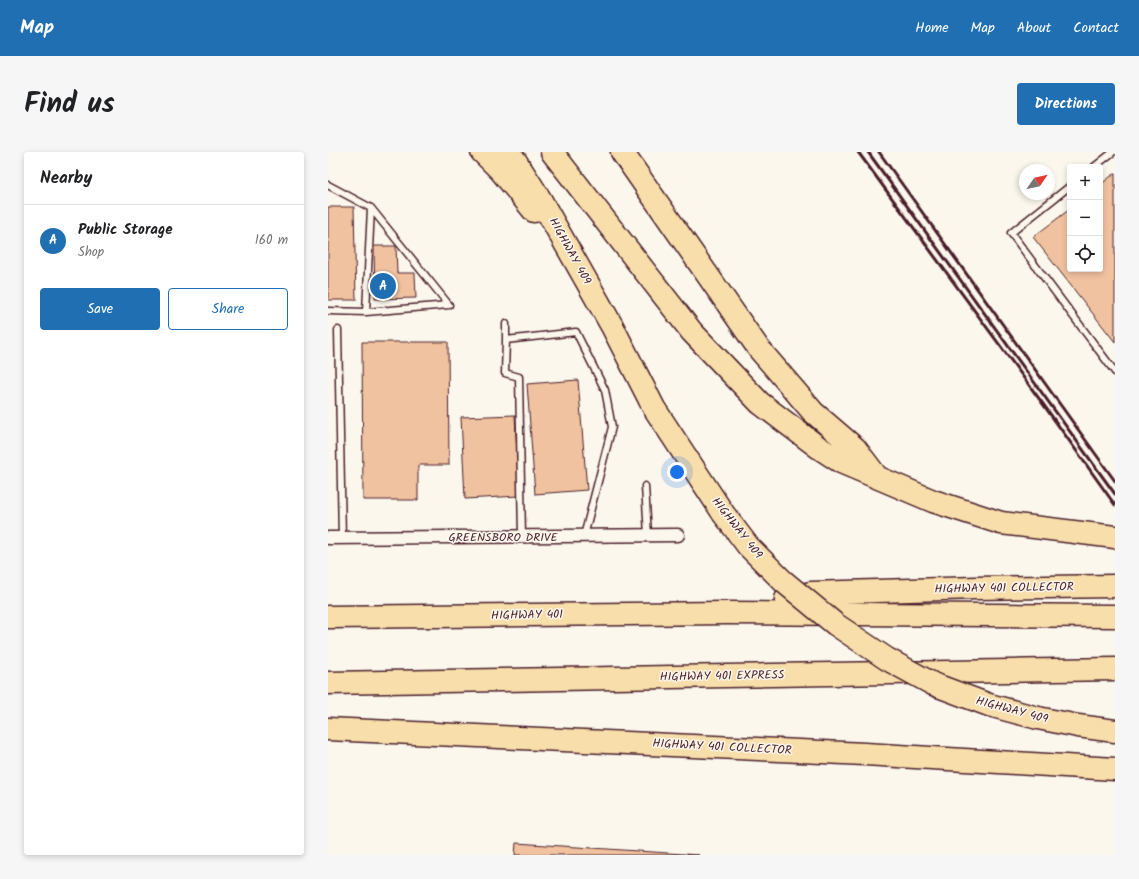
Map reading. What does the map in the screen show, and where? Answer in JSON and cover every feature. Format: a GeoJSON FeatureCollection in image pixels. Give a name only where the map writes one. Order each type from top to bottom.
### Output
{"type":"FeatureCollection","features":[{"type":"Feature","properties":{"kind":"highway"},"geometry":{"type":"LineString","coordinates":[[482,152],[501,171],[577,264]]}},
{"type":"Feature","properties":{"kind":"highway","name":"HIGHWAY 409"},"geometry":{"type":"LineString","coordinates":[[507,152],[540,198],[612,326],[654,408],[723,513],[748,546],[783,580],[836,624],[887,659],[940,686],[989,705],[1038,718],[1078,726],[1115,731]]}},
{"type":"Feature","properties":{"kind":"highway"},"geometry":{"type":"LineString","coordinates":[[552,152],[692,332],[735,378],[760,402],[818,447],[841,462],[932,502],[1001,523],[1115,537]]}},
{"type":"Feature","properties":{"kind":"highway"},"geometry":{"type":"LineString","coordinates":[[622,152],[759,349],[813,412],[855,448],[879,479]]}},
{"type":"Feature","properties":{"kind":"highway","name":"HIGHWAY 401 COLLECTOR"},"geometry":{"type":"LineString","coordinates":[[727,612],[811,593],[976,588],[1115,586]]}},
{"type":"Feature","properties":{"kind":"highway"},"geometry":{"type":"LineString","coordinates":[[727,612],[1115,616]]}},
{"type":"Feature","properties":{"kind":"highway","name":"HIGHWAY 401"},"geometry":{"type":"LineString","coordinates":[[328,617],[727,612]]}},
{"type":"Feature","properties":{"kind":"highway","name":"HIGHWAY 401 EXPRESS"},"geometry":{"type":"LineString","coordinates":[[328,683],[1115,669]]}},
{"type":"Feature","properties":{"kind":"highway","name":"HIGHWAY 401 COLLECTOR"},"geometry":{"type":"LineString","coordinates":[[328,729],[865,754],[1115,769]]}},
{"type":"Feature","properties":{"kind":"street","name":"GREENSBORO DRIVE"},"geometry":{"type":"LineString","coordinates":[[328,538],[678,535]]}},
{"type":"Feature","properties":{"kind":"lane"},"geometry":{"type":"LineString","coordinates":[[1098,164],[1112,152]]}},
{"type":"Feature","properties":{"kind":"lane"},"geometry":{"type":"LineString","coordinates":[[328,185],[371,208],[449,305],[366,312],[328,311]]}},
{"type":"Feature","properties":{"kind":"lane"},"geometry":{"type":"LineString","coordinates":[[1067,188],[1011,233],[1115,372]]}},
{"type":"Feature","properties":{"kind":"lane"},"geometry":{"type":"LineString","coordinates":[[366,312],[371,208]]}},
{"type":"Feature","properties":{"kind":"lane"},"geometry":{"type":"LineString","coordinates":[[506,324],[505,373],[520,377],[522,536]]}},
{"type":"Feature","properties":{"kind":"lane"},"geometry":{"type":"LineString","coordinates":[[338,330],[342,538]]}},
{"type":"Feature","properties":{"kind":"lane"},"geometry":{"type":"LineString","coordinates":[[506,340],[576,332],[605,390],[612,427],[584,536]]}},
{"type":"Feature","properties":{"kind":"lane"},"geometry":{"type":"LineString","coordinates":[[645,486],[648,535]]}},
{"type":"Feature","properties":{"kind":"building"},"geometry":{"type":"Polygon","coordinates":[[[1115,173],[1115,342],[1033,237],[1067,211],[1067,272],[1103,272],[1103,183],[1115,173]]]}},
{"type":"Feature","properties":{"kind":"building"},"geometry":{"type":"Polygon","coordinates":[[[328,207],[354,207],[356,300],[328,300],[328,207]]]}},
{"type":"Feature","properties":{"kind":"building"},"geometry":{"type":"Polygon","coordinates":[[[374,246],[396,246],[397,273],[415,273],[416,298],[375,299],[374,246]]]}},
{"type":"Feature","properties":{"kind":"building"},"geometry":{"type":"Polygon","coordinates":[[[362,342],[448,342],[449,465],[418,465],[418,500],[363,500],[362,342]]]}},
{"type":"Feature","properties":{"kind":"building"},"geometry":{"type":"Polygon","coordinates":[[[578,380],[587,490],[535,494],[527,384],[578,380]]]}},
{"type":"Feature","properties":{"kind":"building"},"geometry":{"type":"Polygon","coordinates":[[[515,415],[519,496],[465,499],[461,417],[515,415]]]}},
{"type":"Feature","properties":{"kind":"building"},"geometry":{"type":"Polygon","coordinates":[[[516,843],[699,855],[515,855],[516,843]]]}},
{"type":"Feature","properties":{"kind":"railway"},"geometry":{"type":"LineString","coordinates":[[858,152],[1043,404],[1115,505]]}},
{"type":"Feature","properties":{"kind":"railway"},"geometry":{"type":"LineString","coordinates":[[868,152],[1115,494]]}},
{"type":"Feature","properties":{"kind":"railway"},"geometry":{"type":"LineString","coordinates":[[879,152],[1115,481]]}},
{"type":"Feature","properties":{"kind":"place","name":"Public Storage"},"geometry":{"type":"Point","coordinates":[383,286]}}]}
